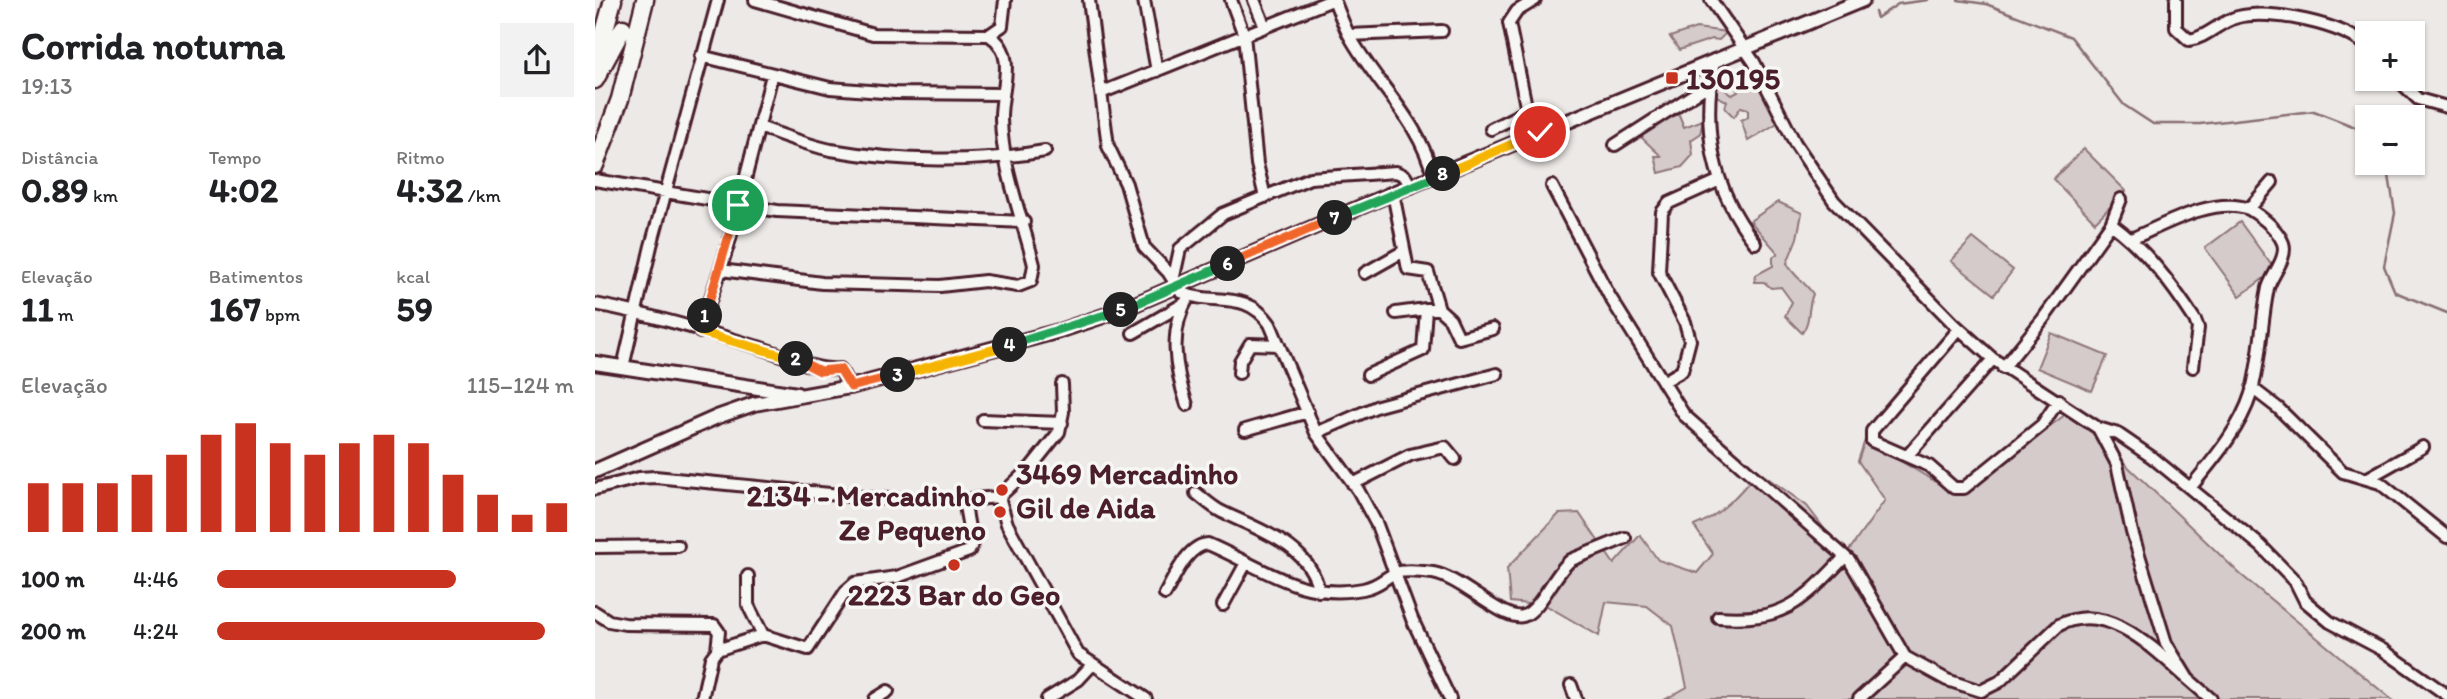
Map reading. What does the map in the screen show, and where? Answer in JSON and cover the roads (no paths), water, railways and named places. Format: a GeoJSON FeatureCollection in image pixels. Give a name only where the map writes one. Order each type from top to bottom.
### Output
{"type":"FeatureCollection","features":[{"type":"Feature","properties":{"kind":"highway"},"geometry":{"type":"LineString","coordinates":[[595,65],[614,0]]}},
{"type":"Feature","properties":{"kind":"highway"},"geometry":{"type":"LineString","coordinates":[[595,165],[619,99],[645,0]]}},
{"type":"Feature","properties":{"kind":"highway"},"geometry":{"type":"LineString","coordinates":[[595,80],[623,28]]}},
{"type":"Feature","properties":{"kind":"main road"},"geometry":{"type":"LineString","coordinates":[[595,471],[727,413],[754,404],[851,387],[1059,331],[1863,0]]}},
{"type":"Feature","properties":{"kind":"main road"},"geometry":{"type":"LineString","coordinates":[[595,363],[808,395]]}},
{"type":"Feature","properties":{"kind":"street"},"geometry":{"type":"LineString","coordinates":[[623,367],[665,193],[718,0]]}},
{"type":"Feature","properties":{"kind":"street"},"geometry":{"type":"LineString","coordinates":[[720,270],[804,282],[940,286],[985,281],[1018,286],[1031,281],[1034,265],[1005,158],[1002,94],[1007,58],[997,40],[989,36],[873,34],[755,0]]}},
{"type":"Feature","properties":{"kind":"street"},"geometry":{"type":"LineString","coordinates":[[989,36],[1002,26],[1005,0]]}},
{"type":"Feature","properties":{"kind":"street"},"geometry":{"type":"LineString","coordinates":[[1089,0],[1108,146],[1126,184],[1143,247],[1168,272],[1187,299]]}},
{"type":"Feature","properties":{"kind":"street"},"geometry":{"type":"LineString","coordinates":[[1144,0],[1157,71]]}},
{"type":"Feature","properties":{"kind":"street"},"geometry":{"type":"LineString","coordinates":[[1231,0],[1245,34],[1257,164],[1265,197]]}},
{"type":"Feature","properties":{"kind":"street"},"geometry":{"type":"LineString","coordinates":[[1254,0],[1264,27]]}},
{"type":"Feature","properties":{"kind":"street"},"geometry":{"type":"LineString","coordinates":[[1103,92],[1333,0],[1349,35],[1404,112],[1427,153],[1434,178]]}},
{"type":"Feature","properties":{"kind":"street"},"geometry":{"type":"LineString","coordinates":[[1492,129],[1527,111],[1510,20],[1535,0]]}},
{"type":"Feature","properties":{"kind":"street"},"geometry":{"type":"LineString","coordinates":[[1728,0],[1714,3],[1745,48],[1815,175],[1834,201],[1959,329],[2003,368],[2059,400],[2098,428],[2129,440],[2279,563],[2318,612],[2383,650],[2447,695]]}},
{"type":"Feature","properties":{"kind":"street"},"geometry":{"type":"LineString","coordinates":[[2176,0],[2176,28],[2189,40],[2237,17],[2261,16],[2340,29],[2355,39]]}},
{"type":"Feature","properties":{"kind":"street"},"geometry":{"type":"LineString","coordinates":[[1349,35],[1442,31]]}},
{"type":"Feature","properties":{"kind":"street"},"geometry":{"type":"LineString","coordinates":[[701,56],[772,75],[871,92],[1002,94]]}},
{"type":"Feature","properties":{"kind":"street"},"geometry":{"type":"LineString","coordinates":[[1714,60],[1707,110],[1719,181],[1727,202],[1755,243]]}},
{"type":"Feature","properties":{"kind":"street"},"geometry":{"type":"LineString","coordinates":[[700,332],[720,270],[772,75]]}},
{"type":"Feature","properties":{"kind":"street"},"geometry":{"type":"LineString","coordinates":[[1615,145],[1710,84]]}},
{"type":"Feature","properties":{"kind":"street"},"geometry":{"type":"LineString","coordinates":[[2410,91],[2431,105],[2447,107]]}},
{"type":"Feature","properties":{"kind":"street"},"geometry":{"type":"LineString","coordinates":[[759,127],[831,150],[931,158],[1005,158],[1045,151]]}},
{"type":"Feature","properties":{"kind":"street"},"geometry":{"type":"LineString","coordinates":[[1175,284],[1182,247],[1223,214],[1310,178],[1396,172],[1405,176],[1411,187]]}},
{"type":"Feature","properties":{"kind":"street"},"geometry":{"type":"LineString","coordinates":[[595,180],[804,214],[1024,222]]}},
{"type":"Feature","properties":{"kind":"street"},"geometry":{"type":"LineString","coordinates":[[1664,382],[1682,371],[1690,340],[1685,322],[1659,272],[1662,212],[1669,202],[1719,181]]}},
{"type":"Feature","properties":{"kind":"street"},"geometry":{"type":"LineString","coordinates":[[2249,209],[2273,182]]}},
{"type":"Feature","properties":{"kind":"street"},"geometry":{"type":"LineString","coordinates":[[1552,186],[1610,297],[1697,428],[1805,518],[1845,557],[1905,657],[1947,680],[1981,691],[1999,682],[2059,625],[2071,619],[2091,620],[2133,632],[2211,699]]}},
{"type":"Feature","properties":{"kind":"street"},"geometry":{"type":"LineString","coordinates":[[1393,193],[1408,269],[1428,272],[1439,309],[1448,316],[1460,339],[1493,329]]}},
{"type":"Feature","properties":{"kind":"street"},"geometry":{"type":"LineString","coordinates":[[2003,368],[2043,319],[2111,224],[2121,199]]}},
{"type":"Feature","properties":{"kind":"street"},"geometry":{"type":"LineString","coordinates":[[2131,239],[2209,209],[2227,206],[2249,209],[2265,219],[2276,232],[2284,249],[2269,286],[2252,388],[2227,440],[2190,488]]}},
{"type":"Feature","properties":{"kind":"street"},"geometry":{"type":"LineString","coordinates":[[2111,224],[2131,239],[2163,273],[2195,320],[2198,328],[2193,368]]}},
{"type":"Feature","properties":{"kind":"street"},"geometry":{"type":"LineString","coordinates":[[1365,273],[1404,251]]}},
{"type":"Feature","properties":{"kind":"street"},"geometry":{"type":"LineString","coordinates":[[1133,333],[1187,299],[1225,298],[1256,308],[1270,324],[1316,433],[1353,484],[1377,524],[1412,619],[1450,699]]}},
{"type":"Feature","properties":{"kind":"street"},"geometry":{"type":"LineString","coordinates":[[1187,299],[1177,323],[1175,348],[1187,404]]}},
{"type":"Feature","properties":{"kind":"street"},"geometry":{"type":"LineString","coordinates":[[595,304],[635,312],[804,361],[820,371],[840,369],[851,387]]}},
{"type":"Feature","properties":{"kind":"street"},"geometry":{"type":"LineString","coordinates":[[1368,375],[1423,350],[1426,309]]}},
{"type":"Feature","properties":{"kind":"street"},"geometry":{"type":"LineString","coordinates":[[1396,313],[1439,309]]}},
{"type":"Feature","properties":{"kind":"street"},"geometry":{"type":"LineString","coordinates":[[1959,329],[1870,435],[1872,441],[1929,466],[1954,488],[1965,488],[2042,425],[2059,400]]}},
{"type":"Feature","properties":{"kind":"street"},"geometry":{"type":"LineString","coordinates":[[1239,373],[1240,360],[1250,344],[1279,345]]}},
{"type":"Feature","properties":{"kind":"street"},"geometry":{"type":"LineString","coordinates":[[1907,455],[1993,359]]}},
{"type":"Feature","properties":{"kind":"street"},"geometry":{"type":"LineString","coordinates":[[1316,433],[1378,406],[1497,374]]}},
{"type":"Feature","properties":{"kind":"street"},"geometry":{"type":"LineString","coordinates":[[595,489],[639,478],[655,477],[871,498],[964,500],[999,496],[1019,480],[1052,443],[1062,423],[1062,384]]}},
{"type":"Feature","properties":{"kind":"street"},"geometry":{"type":"LineString","coordinates":[[2252,388],[2278,408],[2334,466],[2351,475],[2368,478],[2395,493],[2447,537]]}},
{"type":"Feature","properties":{"kind":"street"},"geometry":{"type":"LineString","coordinates":[[1245,430],[1308,412]]}},
{"type":"Feature","properties":{"kind":"street"},"geometry":{"type":"LineString","coordinates":[[983,420],[1062,423]]}},
{"type":"Feature","properties":{"kind":"street"},"geometry":{"type":"LineString","coordinates":[[2098,428],[2117,464],[2132,532],[2166,643],[2188,679]]}},
{"type":"Feature","properties":{"kind":"street"},"geometry":{"type":"LineString","coordinates":[[1353,484],[1420,452],[1445,447],[1455,460]]}},
{"type":"Feature","properties":{"kind":"street"},"geometry":{"type":"LineString","coordinates":[[2368,478],[2423,447]]}},
{"type":"Feature","properties":{"kind":"street"},"geometry":{"type":"LineString","coordinates":[[1196,493],[1220,511],[1282,541],[1312,569],[1319,591]]}},
{"type":"Feature","properties":{"kind":"street"},"geometry":{"type":"LineString","coordinates":[[999,496],[1007,524],[1078,654],[1146,699]]}},
{"type":"Feature","properties":{"kind":"street"},"geometry":{"type":"LineString","coordinates":[[717,650],[763,635],[808,649],[846,590],[855,583],[897,577],[969,551],[972,545],[964,500]]}},
{"type":"Feature","properties":{"kind":"street"},"geometry":{"type":"LineString","coordinates":[[1165,594],[1178,570],[1199,545],[1208,544],[1298,587],[1319,591],[1361,589],[1383,584],[1396,573],[1433,573],[1458,581],[1506,614],[1518,617],[1527,615],[1534,608],[1563,566],[1571,560],[1625,538]]}},
{"type":"Feature","properties":{"kind":"street"},"geometry":{"type":"LineString","coordinates":[[595,547],[678,545]]}},
{"type":"Feature","properties":{"kind":"street"},"geometry":{"type":"LineString","coordinates":[[1719,617],[1749,619],[1779,613],[1801,598],[1845,557]]}},
{"type":"Feature","properties":{"kind":"street"},"geometry":{"type":"LineString","coordinates":[[1223,604],[1246,563]]}},
{"type":"Feature","properties":{"kind":"street"},"geometry":{"type":"LineString","coordinates":[[748,576],[748,605],[763,635]]}},
{"type":"Feature","properties":{"kind":"street"},"geometry":{"type":"LineString","coordinates":[[595,612],[609,621],[625,624],[714,625],[719,632],[717,650],[711,658],[702,699]]}},
{"type":"Feature","properties":{"kind":"street"},"geometry":{"type":"LineString","coordinates":[[1859,699],[1905,657]]}},
{"type":"Feature","properties":{"kind":"street"},"geometry":{"type":"LineString","coordinates":[[1047,699],[1078,680],[1092,665]]}},
{"type":"Feature","properties":{"kind":"street"},"geometry":{"type":"LineString","coordinates":[[1571,685],[1576,699]]}},
{"type":"Feature","properties":{"kind":"street"},"geometry":{"type":"LineString","coordinates":[[875,699],[888,691]]}},
{"type":"Feature","properties":{"kind":"waterway"},"geometry":{"type":"LineString","coordinates":[[1875,12],[1877,18],[1898,4],[1928,0]]}},
{"type":"Feature","properties":{"kind":"waterway"},"geometry":{"type":"LineString","coordinates":[[1958,0],[1986,4],[2071,37],[2124,105],[2153,124],[2200,124],[2314,111],[2355,127]]}},
{"type":"Feature","properties":{"kind":"waterway"},"geometry":{"type":"LineString","coordinates":[[2389,175],[2395,213],[2384,266],[2395,292],[2447,313]]}},
{"type":"Feature","properties":{"kind":"place","name":"130195"},"geometry":{"type":"Point","coordinates":[1672,78]}},
{"type":"Feature","properties":{"kind":"place","name":"3469 Mercadinho Gil de Aida"},"geometry":{"type":"Point","coordinates":[1002,490]}},
{"type":"Feature","properties":{"kind":"place","name":"2134 - Mercadinho Ze Pequeno"},"geometry":{"type":"Point","coordinates":[1000,512]}},
{"type":"Feature","properties":{"kind":"place","name":"2223 Bar do Geo"},"geometry":{"type":"Point","coordinates":[954,565]}}]}
